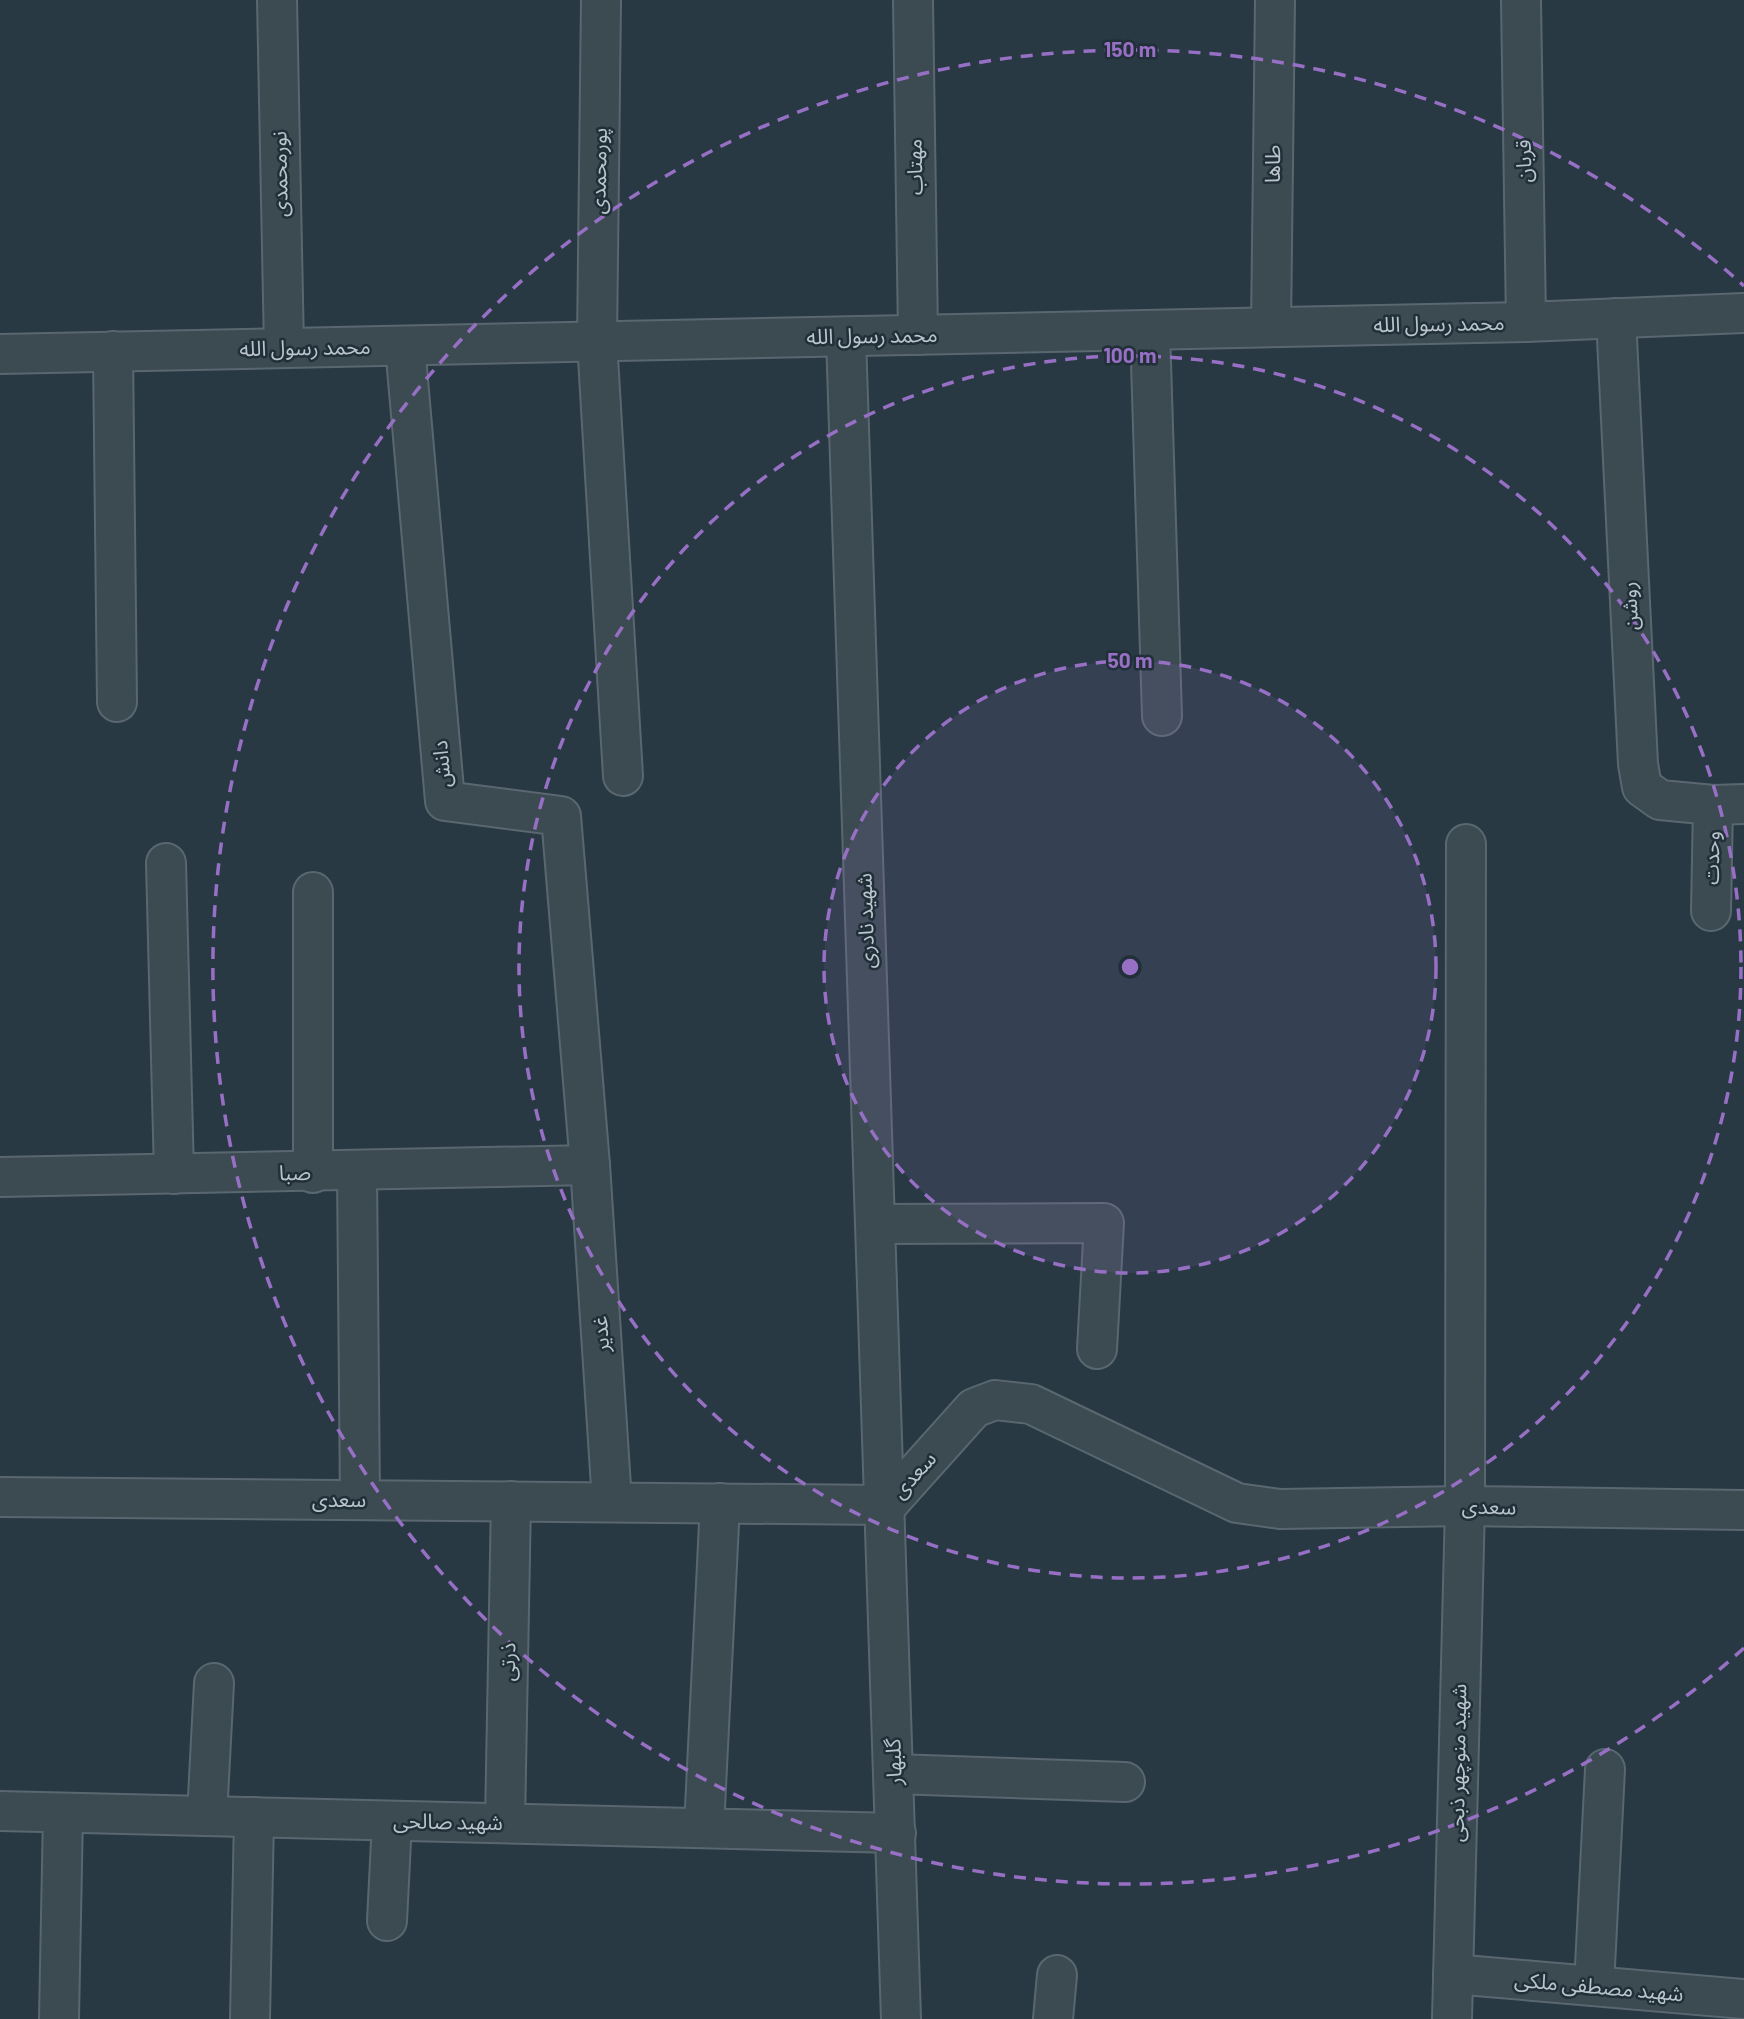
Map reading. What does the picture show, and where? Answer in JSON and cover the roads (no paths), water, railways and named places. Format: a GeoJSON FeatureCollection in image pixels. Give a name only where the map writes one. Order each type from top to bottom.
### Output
{"type":"FeatureCollection","features":[{"type":"Feature","properties":{"kind":"street","name":"نورمحمدی"},"geometry":{"type":"LineString","coordinates":[[277,0],[284,348]]}},
{"type":"Feature","properties":{"kind":"street","name":"پورمحمدی"},"geometry":{"type":"LineString","coordinates":[[601,0],[597,341],[623,776]]}},
{"type":"Feature","properties":{"kind":"street","name":"مهتاب"},"geometry":{"type":"LineString","coordinates":[[913,0],[918,335]]}},
{"type":"Feature","properties":{"kind":"street","name":"طاها"},"geometry":{"type":"LineString","coordinates":[[1270,327],[1275,0]]}},
{"type":"Feature","properties":{"kind":"street","name":"قربان"},"geometry":{"type":"LineString","coordinates":[[1521,0],[1526,322]]}},
{"type":"Feature","properties":{"kind":"street","name":"محمد رسول الله"},"geometry":{"type":"LineString","coordinates":[[0,354],[1526,322],[1744,313]]}},
{"type":"Feature","properties":{"kind":"street","name":"روشن"},"geometry":{"type":"LineString","coordinates":[[1616,318],[1637,764],[1642,787],[1660,800],[1728,804]]}},
{"type":"Feature","properties":{"kind":"street"},"geometry":{"type":"LineString","coordinates":[[1150,330],[1162,716]]}},
{"type":"Feature","properties":{"kind":"street","name":"شهید نادری"},"geometry":{"type":"LineString","coordinates":[[846,337],[887,1505]]}},
{"type":"Feature","properties":{"kind":"street","name":"دانش"},"geometry":{"type":"LineString","coordinates":[[405,346],[445,802],[561,816],[590,1165]]}},
{"type":"Feature","properties":{"kind":"street"},"geometry":{"type":"LineString","coordinates":[[113,351],[117,702]]}},
{"type":"Feature","properties":{"kind":"street","name":"وحدت"},"geometry":{"type":"LineString","coordinates":[[1711,911],[1728,804]]}},
{"type":"Feature","properties":{"kind":"street","name":"شهید منوچهر ذبحی"},"geometry":{"type":"LineString","coordinates":[[1452,2019],[1465,1506],[1466,844]]}},
{"type":"Feature","properties":{"kind":"street"},"geometry":{"type":"LineString","coordinates":[[166,863],[174,1174]]}},
{"type":"Feature","properties":{"kind":"street"},"geometry":{"type":"LineString","coordinates":[[313,892],[313,1173]]}},
{"type":"Feature","properties":{"kind":"street","name":"صبا"},"geometry":{"type":"LineString","coordinates":[[0,1177],[313,1173],[590,1165]]}},
{"type":"Feature","properties":{"kind":"street","name":"غدیر"},"geometry":{"type":"LineString","coordinates":[[590,1165],[612,1502]]}},
{"type":"Feature","properties":{"kind":"street"},"geometry":{"type":"LineString","coordinates":[[357,1172],[360,1500]]}},
{"type":"Feature","properties":{"kind":"street"},"geometry":{"type":"LineString","coordinates":[[877,1224],[1104,1223],[1097,1349]]}},
{"type":"Feature","properties":{"kind":"street","name":"سعدی"},"geometry":{"type":"LineString","coordinates":[[0,1497],[887,1505],[974,1408],[995,1400],[1031,1404],[1237,1503],[1280,1509],[1465,1506],[1744,1510]]}},
{"type":"Feature","properties":{"kind":"street","name":"ذرتی"},"geometry":{"type":"LineString","coordinates":[[505,1823],[511,1502]]}},
{"type":"Feature","properties":{"kind":"street"},"geometry":{"type":"LineString","coordinates":[[704,1828],[720,1503]]}},
{"type":"Feature","properties":{"kind":"street","name":"گلبهار"},"geometry":{"type":"LineString","coordinates":[[887,1505],[901,2019]]}},
{"type":"Feature","properties":{"kind":"street"},"geometry":{"type":"LineString","coordinates":[[207,1816],[214,1683]]}},
{"type":"Feature","properties":{"kind":"street"},"geometry":{"type":"LineString","coordinates":[[1605,1769],[1614,1998]]}},
{"type":"Feature","properties":{"kind":"street"},"geometry":{"type":"LineString","coordinates":[[894,1774],[1125,1782]]}},
{"type":"Feature","properties":{"kind":"street","name":"شهید صالحی"},"geometry":{"type":"LineString","coordinates":[[0,1811],[896,1833]]}},
{"type":"Feature","properties":{"kind":"street"},"geometry":{"type":"LineString","coordinates":[[60,2019],[63,1812]]}},
{"type":"Feature","properties":{"kind":"street"},"geometry":{"type":"LineString","coordinates":[[250,2019],[254,1817]]}},
{"type":"Feature","properties":{"kind":"street"},"geometry":{"type":"LineString","coordinates":[[387,1921],[392,1821]]}},
{"type":"Feature","properties":{"kind":"street","name":"شهید مصطفی ملکی"},"geometry":{"type":"LineString","coordinates":[[1453,1974],[1614,1998],[1744,1999]]}},
{"type":"Feature","properties":{"kind":"street"},"geometry":{"type":"LineString","coordinates":[[1054,2019],[1057,1975]]}}]}
